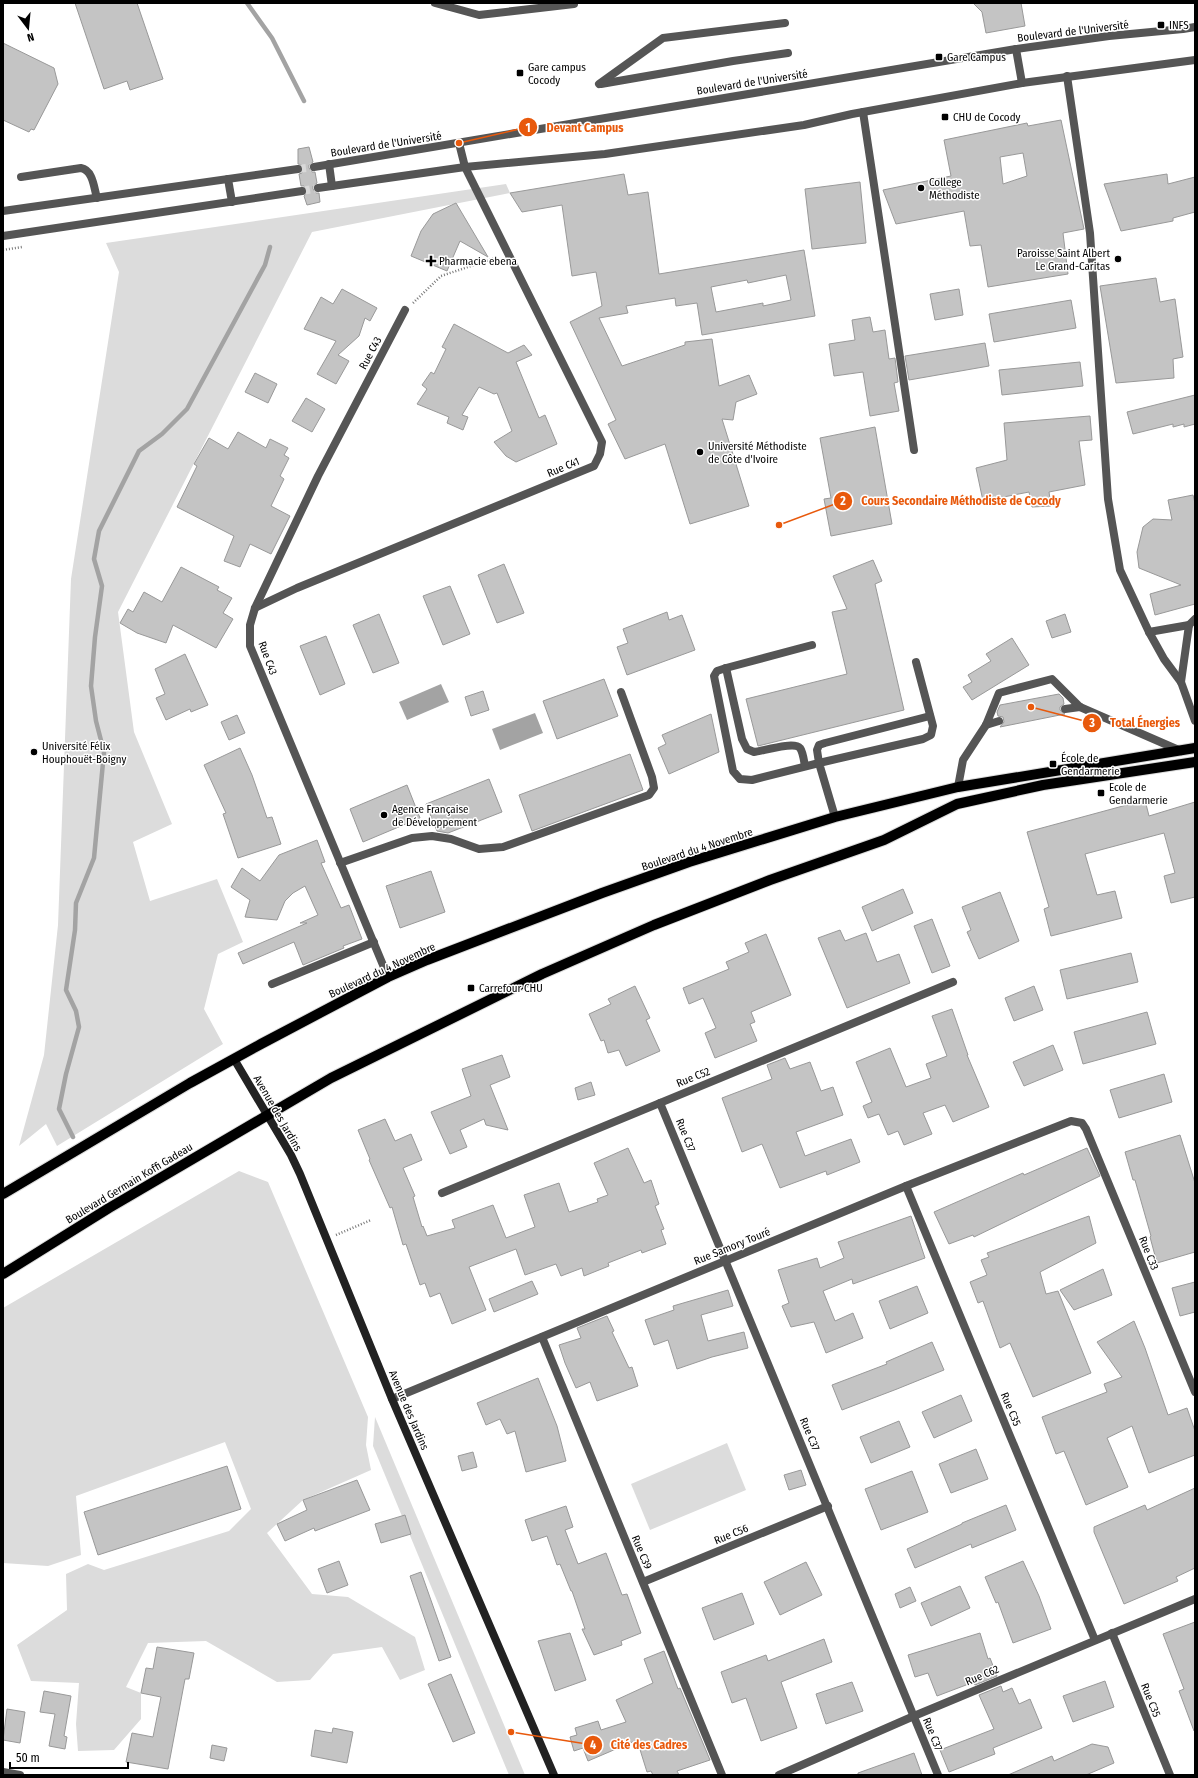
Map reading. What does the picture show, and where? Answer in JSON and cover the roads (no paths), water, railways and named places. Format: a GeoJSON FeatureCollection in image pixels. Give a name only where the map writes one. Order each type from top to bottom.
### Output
{"type":"FeatureCollection","features":[{"type":"Feature","properties":{"kind":"main road","name":"Boulevard du 4 Novembre"},"geometry":{"type":"LineString","coordinates":[[234,1059],[388,978],[427,960],[602,893],[689,862],[835,817],[958,787],[1195,748]]}},
{"type":"Feature","properties":{"kind":"main road"},"geometry":{"type":"LineString","coordinates":[[267,1115],[331,1078],[542,974],[675,916],[770,880],[884,840],[957,804],[1043,786],[1195,762]]}},
{"type":"Feature","properties":{"kind":"main road"},"geometry":{"type":"LineString","coordinates":[[3,1194],[190,1083],[234,1059]]}},
{"type":"Feature","properties":{"kind":"main road","name":"Avenue des Jardins"},"geometry":{"type":"LineString","coordinates":[[234,1059],[291,1155],[392,1399],[554,1775]]}},
{"type":"Feature","properties":{"kind":"main road","name":"Boulevard Germain Koffi Gadeau"},"geometry":{"type":"LineString","coordinates":[[3,1274],[109,1208],[267,1115]]}},
{"type":"Feature","properties":{"kind":"street"},"geometry":{"type":"LineString","coordinates":[[435,3],[479,14],[574,4]]}},
{"type":"Feature","properties":{"kind":"street"},"geometry":{"type":"LineString","coordinates":[[785,23],[663,38],[599,84],[788,53]]}},
{"type":"Feature","properties":{"kind":"street","name":"Boulevard de l'Université"},"geometry":{"type":"LineString","coordinates":[[314,167],[1016,49],[1109,36],[1195,27]]}},
{"type":"Feature","properties":{"kind":"street"},"geometry":{"type":"LineString","coordinates":[[1016,49],[1022,83]]}},
{"type":"Feature","properties":{"kind":"street"},"geometry":{"type":"LineString","coordinates":[[318,188],[464,167],[605,154],[804,125],[863,112],[1022,83],[1195,60]]}},
{"type":"Feature","properties":{"kind":"street"},"geometry":{"type":"LineString","coordinates":[[1067,76],[1090,233],[1108,499],[1120,570],[1148,632],[1164,659],[1181,682],[1195,721]]}},
{"type":"Feature","properties":{"kind":"street"},"geometry":{"type":"LineString","coordinates":[[863,112],[914,450]]}},
{"type":"Feature","properties":{"kind":"street","name":"Rue C41"},"geometry":{"type":"LineString","coordinates":[[255,608],[297,588],[594,466],[600,454],[602,442],[464,167],[459,143]]}},
{"type":"Feature","properties":{"kind":"street"},"geometry":{"type":"LineString","coordinates":[[329,164],[332,186]]}},
{"type":"Feature","properties":{"kind":"street"},"geometry":{"type":"LineString","coordinates":[[21,177],[86,168],[89,172],[97,198]]}},
{"type":"Feature","properties":{"kind":"street"},"geometry":{"type":"LineString","coordinates":[[3,211],[298,169]]}},
{"type":"Feature","properties":{"kind":"street"},"geometry":{"type":"LineString","coordinates":[[228,179],[232,202]]}},
{"type":"Feature","properties":{"kind":"street"},"geometry":{"type":"LineString","coordinates":[[3,236],[302,191]]}},
{"type":"Feature","properties":{"kind":"street","name":"Rue C43"},"geometry":{"type":"LineString","coordinates":[[388,978],[250,646],[250,624],[255,608],[318,476],[405,310]]}},
{"type":"Feature","properties":{"kind":"street"},"geometry":{"type":"LineString","coordinates":[[1148,632],[1192,622],[1181,682]]}},
{"type":"Feature","properties":{"kind":"street"},"geometry":{"type":"LineString","coordinates":[[812,645],[726,668],[718,671],[714,676],[733,771],[740,779],[752,780],[805,766],[923,739],[931,735],[933,726],[916,662]]}},
{"type":"Feature","properties":{"kind":"street"},"geometry":{"type":"LineString","coordinates":[[726,668],[742,739],[747,749],[754,752],[792,744],[799,747],[801,750],[805,766]]}},
{"type":"Feature","properties":{"kind":"street"},"geometry":{"type":"LineString","coordinates":[[958,787],[963,760],[986,725],[998,693],[1052,679],[1080,707],[1181,751]]}},
{"type":"Feature","properties":{"kind":"street"},"geometry":{"type":"LineString","coordinates":[[340,863],[412,838],[432,836],[451,839],[480,850],[503,847],[649,795],[654,788],[652,777],[621,692]]}},
{"type":"Feature","properties":{"kind":"street"},"geometry":{"type":"LineString","coordinates":[[1065,708],[1080,707]]}},
{"type":"Feature","properties":{"kind":"street"},"geometry":{"type":"LineString","coordinates":[[835,817],[819,763],[817,750],[819,745],[930,716]]}},
{"type":"Feature","properties":{"kind":"street"},"geometry":{"type":"LineString","coordinates":[[986,725],[999,721]]}},
{"type":"Feature","properties":{"kind":"street"},"geometry":{"type":"LineString","coordinates":[[272,984],[374,942]]}},
{"type":"Feature","properties":{"kind":"street","name":"Rue C52"},"geometry":{"type":"LineString","coordinates":[[442,1193],[953,982]]}},
{"type":"Feature","properties":{"kind":"street","name":"Rue C37"},"geometry":{"type":"LineString","coordinates":[[660,1103],[938,1775]]}},
{"type":"Feature","properties":{"kind":"street","name":"Rue Samory Touré"},"geometry":{"type":"LineString","coordinates":[[392,1399],[906,1186],[1071,1121],[1082,1123]]}},
{"type":"Feature","properties":{"kind":"street","name":"Rue C33"},"geometry":{"type":"LineString","coordinates":[[1082,1123],[1195,1392]]}},
{"type":"Feature","properties":{"kind":"street","name":"Rue C35"},"geometry":{"type":"LineString","coordinates":[[906,1186],[1095,1640]]}},
{"type":"Feature","properties":{"kind":"street","name":"Rue C39"},"geometry":{"type":"LineString","coordinates":[[542,1337],[722,1775]]}},
{"type":"Feature","properties":{"kind":"street","name":"Rue C56"},"geometry":{"type":"LineString","coordinates":[[643,1582],[828,1506]]}},
{"type":"Feature","properties":{"kind":"street","name":"Rue C62"},"geometry":{"type":"LineString","coordinates":[[779,1775],[914,1716],[1195,1599]]}},
{"type":"Feature","properties":{"kind":"street","name":"Rue C35"},"geometry":{"type":"LineString","coordinates":[[1112,1633],[1170,1775]]}},
{"type":"Feature","properties":{"kind":"street"},"geometry":{"type":"LineString","coordinates":[[3,1772],[20,1775]]}},
{"type":"Feature","properties":{"kind":"waterway"},"geometry":{"type":"LineString","coordinates":[[247,3],[272,38],[304,101]]}},
{"type":"Feature","properties":{"kind":"waterway"},"geometry":{"type":"LineString","coordinates":[[73,1137],[59,1109],[66,1074],[79,1027],[76,1011],[66,990],[75,930],[76,903],[94,858],[104,752],[96,721],[91,686],[95,637],[102,586],[94,559],[99,531],[139,451],[162,434],[187,409],[265,265],[270,247]]}},
{"type":"Feature","properties":{"kind":"tunnel"},"geometry":{"type":"LineString","coordinates":[[298,169],[314,167]]}},
{"type":"Feature","properties":{"kind":"tunnel"},"geometry":{"type":"LineString","coordinates":[[302,191],[318,188]]}},
{"type":"Feature","properties":{"kind":"place","name":"INFS"},"geometry":{"type":"Point","coordinates":[1161,25]}},
{"type":"Feature","properties":{"kind":"place","name":"Gare Campus"},"geometry":{"type":"Point","coordinates":[939,57]}},
{"type":"Feature","properties":{"kind":"place","name":"Gare campus Cocody"},"geometry":{"type":"Point","coordinates":[520,73]}},
{"type":"Feature","properties":{"kind":"place","name":"CHU de Cocody"},"geometry":{"type":"Point","coordinates":[945,117]}},
{"type":"Feature","properties":{"kind":"place","name":"Devant Campus"},"geometry":{"type":"Point","coordinates":[459,143]}},
{"type":"Feature","properties":{"kind":"place","name":"College Méthodiste"},"geometry":{"type":"Point","coordinates":[921,188]}},
{"type":"Feature","properties":{"kind":"place","name":"Paroisse Saint Albert Le Grand-Caritas"},"geometry":{"type":"Point","coordinates":[1118,259]}},
{"type":"Feature","properties":{"kind":"place","name":"Pharmacie ebena"},"geometry":{"type":"Point","coordinates":[431,261]}},
{"type":"Feature","properties":{"kind":"place","name":"Université Méthodiste de Côte d'Ivoire"},"geometry":{"type":"Point","coordinates":[700,452]}},
{"type":"Feature","properties":{"kind":"place","name":"Cours Secondaire Méthodiste de Cocody"},"geometry":{"type":"Point","coordinates":[779,525]}},
{"type":"Feature","properties":{"kind":"place","name":"Total Énergies"},"geometry":{"type":"Point","coordinates":[1031,707]}},
{"type":"Feature","properties":{"kind":"place","name":"Université Félix Houphouët-Boigny"},"geometry":{"type":"Point","coordinates":[34,752]}},
{"type":"Feature","properties":{"kind":"place","name":"École de Gendarmerie"},"geometry":{"type":"Point","coordinates":[1053,764]}},
{"type":"Feature","properties":{"kind":"place","name":"Ecole de Gendarmerie"},"geometry":{"type":"Point","coordinates":[1101,793]}},
{"type":"Feature","properties":{"kind":"place","name":"Agence Française de Développement"},"geometry":{"type":"Point","coordinates":[384,815]}},
{"type":"Feature","properties":{"kind":"place","name":"Carrefour CHU"},"geometry":{"type":"Point","coordinates":[471,988]}},
{"type":"Feature","properties":{"kind":"place","name":"Cité des Cadres"},"geometry":{"type":"Point","coordinates":[511,1732]}}]}
